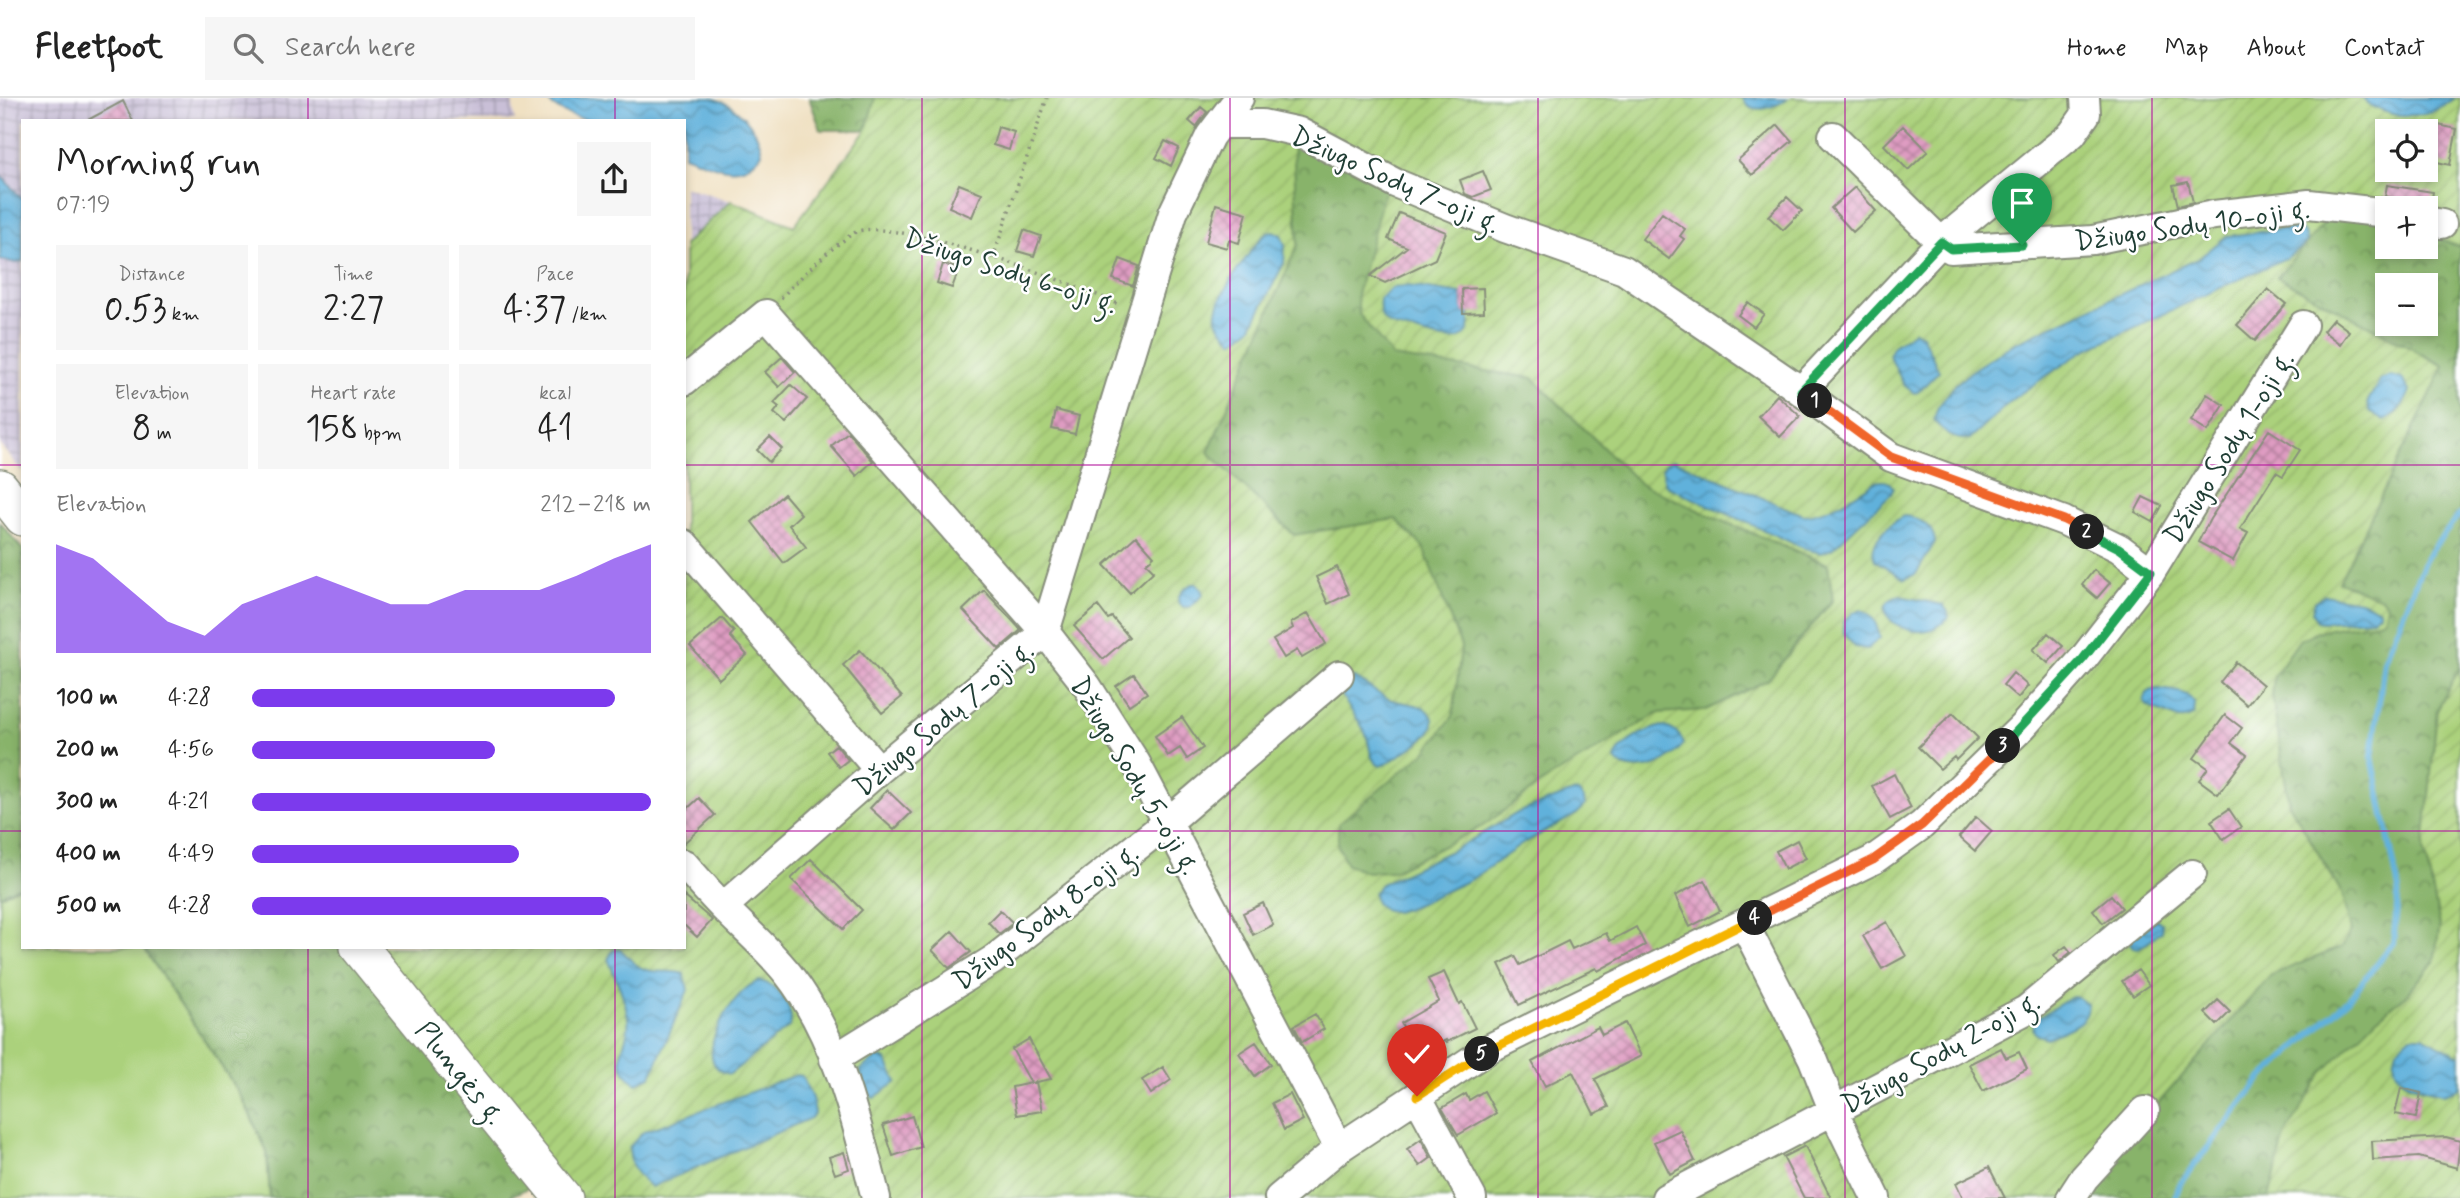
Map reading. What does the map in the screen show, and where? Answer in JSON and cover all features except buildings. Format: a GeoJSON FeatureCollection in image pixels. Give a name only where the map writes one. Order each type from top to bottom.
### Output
{"type":"FeatureCollection","features":[{"type":"Feature","properties":{"kind":"main road"},"geometry":{"type":"LineString","coordinates":[[0,488],[21,514]]}},
{"type":"Feature","properties":{"kind":"main road","name":"Plungės g."},"geometry":{"type":"LineString","coordinates":[[361,949],[563,1198]]}},
{"type":"Feature","properties":{"kind":"street"},"geometry":{"type":"LineString","coordinates":[[1219,124],[1239,98]]}},
{"type":"Feature","properties":{"kind":"street"},"geometry":{"type":"LineString","coordinates":[[1801,391],[1941,242],[2072,134],[2086,114],[2085,98]]}},
{"type":"Feature","properties":{"kind":"street","name":"Džiugo Sodų 7-oji g."},"geometry":{"type":"LineString","coordinates":[[723,907],[879,770],[1045,632],[1173,213],[1210,136],[1219,124],[1262,124],[1299,132],[1395,183],[1505,228],[1624,271],[1801,391],[1891,457],[2064,520],[2119,548],[2151,572]]}},
{"type":"Feature","properties":{"kind":"street"},"geometry":{"type":"LineString","coordinates":[[1833,136],[1941,242]]}},
{"type":"Feature","properties":{"kind":"street","name":"Džiugo Sodų 10-oji g."},"geometry":{"type":"LineString","coordinates":[[1941,242],[1951,249],[2093,240],[2214,215],[2309,204],[2375,212]]}},
{"type":"Feature","properties":{"kind":"street"},"geometry":{"type":"LineString","coordinates":[[686,379],[766,314]]}},
{"type":"Feature","properties":{"kind":"street","name":"Džiugo Sodų 5-oji g."},"geometry":{"type":"LineString","coordinates":[[766,314],[1045,632],[1094,697],[1136,763],[1339,1148]]}},
{"type":"Feature","properties":{"kind":"street","name":"Džiugo Sodų 1-oji g."},"geometry":{"type":"LineString","coordinates":[[1279,1198],[1339,1148],[1490,1048],[1873,860],[1922,825],[2023,726],[2083,659],[2151,572],[2303,325]]}},
{"type":"Feature","properties":{"kind":"street"},"geometry":{"type":"LineString","coordinates":[[686,546],[879,770]]}},
{"type":"Feature","properties":{"kind":"street","name":"Džiugo Sodų 8-oji g."},"geometry":{"type":"LineString","coordinates":[[834,1059],[993,960],[1168,822],[1339,675]]}},
{"type":"Feature","properties":{"kind":"street"},"geometry":{"type":"LineString","coordinates":[[686,866],[766,948],[803,995],[834,1059],[857,1121],[876,1198]]}},
{"type":"Feature","properties":{"kind":"street","name":"Džiugo Sodų 2-oji g."},"geometry":{"type":"LineString","coordinates":[[1666,1198],[2026,1010],[2192,874]]}},
{"type":"Feature","properties":{"kind":"street"},"geometry":{"type":"LineString","coordinates":[[1744,923],[1812,1059],[1833,1112],[1876,1198]]}},
{"type":"Feature","properties":{"kind":"street"},"geometry":{"type":"LineString","coordinates":[[1417,1096],[1472,1198]]}},
{"type":"Feature","properties":{"kind":"street"},"geometry":{"type":"LineString","coordinates":[[2070,1198],[2084,1178],[2145,1111]]}},
{"type":"Feature","properties":{"kind":"path"},"geometry":{"type":"LineString","coordinates":[[993,258],[1047,98]]}},
{"type":"Feature","properties":{"kind":"path","name":"Džiugo Sodų 6-oji g."},"geometry":{"type":"LineString","coordinates":[[766,314],[821,256],[857,231],[891,230],[993,258],[1096,293],[1141,315]]}},
{"type":"Feature","properties":{"kind":"shaded area"},"geometry":{"type":"Polygon","coordinates":[[[0,98],[512,98],[515,119],[21,119],[21,470],[0,444],[0,98]]]}},
{"type":"Feature","properties":{"kind":"shaded area"},"geometry":{"type":"Polygon","coordinates":[[[686,187],[731,201],[686,243],[686,187]]]}},
{"type":"Feature","properties":{"kind":"green space"},"geometry":{"type":"Polygon","coordinates":[[[809,98],[875,98],[866,130],[821,130],[809,98]]]}},
{"type":"Feature","properties":{"kind":"green space"},"geometry":{"type":"Polygon","coordinates":[[[875,98],[2460,98],[2460,247],[2438,239],[2438,196],[2375,196],[2375,210],[2335,211],[2277,277],[2375,329],[2375,336],[2388,336],[2444,366],[2339,582],[2382,598],[2387,606],[2384,618],[2377,622],[2322,630],[2300,639],[2274,676],[2272,696],[2289,804],[2343,895],[2351,931],[2342,947],[2271,975],[2086,1185],[2078,1198],[563,1198],[361,949],[686,949],[686,243],[731,201],[794,226],[866,130],[875,98]],[[1293,141],[1298,244],[1208,452],[1294,535],[1396,519],[1423,547],[1461,647],[1453,716],[1425,752],[1338,824],[1338,847],[1347,865],[1367,872],[1394,871],[1483,826],[1549,778],[1659,713],[1706,710],[1768,680],[1833,600],[1828,564],[1639,483],[1533,378],[1393,357],[1359,314],[1357,295],[1386,185],[1293,141]]]}},
{"type":"Feature","properties":{"kind":"green space"},"geometry":{"type":"Polygon","coordinates":[[[1293,140],[1386,185],[1393,357],[1533,378],[1639,483],[1828,565],[1833,599],[1768,680],[1706,710],[1659,713],[1549,778],[1483,826],[1394,871],[1367,872],[1347,864],[1338,847],[1337,824],[1453,716],[1461,647],[1423,547],[1396,519],[1294,535],[1208,452],[1298,244],[1293,140]]]}},
{"type":"Feature","properties":{"kind":"green space"},"geometry":{"type":"Polygon","coordinates":[[[2334,211],[2375,218],[2375,259],[2438,259],[2438,239],[2460,247],[2460,667],[2437,711],[2424,849],[2440,925],[2434,962],[2407,995],[2377,1018],[2285,1136],[2269,1198],[2078,1198],[2086,1185],[2271,975],[2342,947],[2343,895],[2289,804],[2272,696],[2274,676],[2300,639],[2322,630],[2377,622],[2339,582],[2444,366],[2388,336],[2438,336],[2438,273],[2375,273],[2375,329],[2277,277],[2334,211]]]}},
{"type":"Feature","properties":{"kind":"green space"},"geometry":{"type":"Polygon","coordinates":[[[0,522],[21,548],[21,886],[0,896],[0,522]]]}},
{"type":"Feature","properties":{"kind":"green space"},"geometry":{"type":"Polygon","coordinates":[[[2460,667],[2460,1198],[2269,1198],[2285,1136],[2322,1073],[2377,1018],[2407,995],[2434,962],[2440,925],[2424,849],[2437,711],[2460,667]]]}},
{"type":"Feature","properties":{"kind":"green space"},"geometry":{"type":"Polygon","coordinates":[[[21,886],[21,949],[144,949],[243,1099],[267,1152],[270,1198],[0,1198],[0,896],[21,886]]]}},
{"type":"Feature","properties":{"kind":"green space"},"geometry":{"type":"Polygon","coordinates":[[[144,949],[345,949],[534,1185],[507,1198],[270,1198],[267,1152],[243,1099],[144,949]]]}},
{"type":"Feature","properties":{"kind":"water"},"geometry":{"type":"Polygon","coordinates":[[[545,98],[712,98],[730,106],[745,118],[756,135],[762,153],[745,167],[716,167],[686,156],[686,119],[586,119],[557,109],[545,98]]]}},
{"type":"Feature","properties":{"kind":"water"},"geometry":{"type":"Polygon","coordinates":[[[1742,98],[1789,98],[1771,107],[1758,109],[1746,104],[1742,98]]]}},
{"type":"Feature","properties":{"kind":"water"},"geometry":{"type":"Polygon","coordinates":[[[2362,98],[2455,98],[2433,111],[2408,115],[2383,111],[2362,98]]]}},
{"type":"Feature","properties":{"kind":"water"},"geometry":{"type":"Polygon","coordinates":[[[0,175],[21,198],[21,262],[0,260],[0,175]]]}},
{"type":"Feature","properties":{"kind":"water"},"geometry":{"type":"Polygon","coordinates":[[[2292,228],[2302,231],[2306,241],[2286,258],[2083,351],[2014,398],[1970,439],[1949,435],[1934,419],[1938,407],[1955,385],[1975,368],[2015,343],[2199,258],[2227,236],[2292,228]]]}},
{"type":"Feature","properties":{"kind":"water"},"geometry":{"type":"Polygon","coordinates":[[[1273,231],[1281,235],[1285,245],[1284,263],[1251,328],[1234,341],[1218,322],[1220,300],[1232,277],[1260,239],[1273,231]]]}},
{"type":"Feature","properties":{"kind":"water"},"geometry":{"type":"Polygon","coordinates":[[[1408,286],[1462,294],[1463,312],[1469,312],[1470,325],[1467,333],[1461,338],[1444,339],[1387,323],[1380,313],[1380,299],[1392,288],[1408,286]]]}},
{"type":"Feature","properties":{"kind":"water"},"geometry":{"type":"Polygon","coordinates":[[[1914,331],[1922,335],[1939,371],[1914,393],[1904,385],[1889,355],[1892,347],[1914,331]]]}},
{"type":"Feature","properties":{"kind":"water"},"geometry":{"type":"Polygon","coordinates":[[[2391,376],[2402,379],[2410,391],[2400,408],[2384,420],[2369,411],[2368,401],[2380,380],[2391,376]]]}},
{"type":"Feature","properties":{"kind":"water"},"geometry":{"type":"Polygon","coordinates":[[[1673,460],[1803,515],[1832,507],[1875,482],[1885,481],[1893,487],[1891,494],[1832,549],[1822,553],[1808,550],[1672,489],[1665,484],[1662,470],[1665,464],[1673,460]]]}},
{"type":"Feature","properties":{"kind":"water"},"geometry":{"type":"Polygon","coordinates":[[[1903,516],[1924,523],[1932,532],[1935,542],[1916,574],[1905,579],[1875,560],[1873,554],[1881,535],[1903,516]]]}},
{"type":"Feature","properties":{"kind":"water"},"geometry":{"type":"Polygon","coordinates":[[[1192,584],[1201,589],[1203,595],[1190,607],[1183,607],[1178,602],[1179,596],[1192,584]]]}},
{"type":"Feature","properties":{"kind":"water"},"geometry":{"type":"Polygon","coordinates":[[[2324,595],[2361,601],[2380,610],[2372,619],[2317,621],[2312,612],[2315,601],[2324,595]]]}},
{"type":"Feature","properties":{"kind":"water"},"geometry":{"type":"Polygon","coordinates":[[[1900,596],[1943,605],[1948,612],[1948,618],[1935,628],[1921,631],[1896,624],[1888,617],[1885,609],[1889,601],[1900,596]]]}},
{"type":"Feature","properties":{"kind":"water"},"geometry":{"type":"Polygon","coordinates":[[[1861,609],[1874,621],[1880,638],[1867,649],[1855,647],[1844,634],[1843,622],[1861,609]]]}},
{"type":"Feature","properties":{"kind":"water"},"geometry":{"type":"Polygon","coordinates":[[[1354,678],[1391,700],[1424,708],[1432,716],[1433,724],[1429,732],[1412,748],[1380,766],[1373,760],[1364,730],[1340,690],[1354,678]]]}},
{"type":"Feature","properties":{"kind":"water"},"geometry":{"type":"Polygon","coordinates":[[[2158,689],[2188,696],[2195,705],[2194,715],[2180,719],[2149,707],[2144,702],[2146,694],[2158,689]]]}},
{"type":"Feature","properties":{"kind":"water"},"geometry":{"type":"Polygon","coordinates":[[[1662,726],[1676,732],[1684,744],[1671,757],[1655,766],[1638,769],[1620,765],[1615,760],[1627,743],[1662,726]]]}},
{"type":"Feature","properties":{"kind":"water"},"geometry":{"type":"Polygon","coordinates":[[[1573,792],[1579,793],[1584,799],[1585,806],[1577,814],[1524,843],[1472,879],[1396,912],[1383,909],[1376,903],[1374,893],[1379,885],[1459,847],[1519,812],[1573,792]]]}},
{"type":"Feature","properties":{"kind":"water"},"geometry":{"type":"Polygon","coordinates":[[[2156,919],[2162,924],[2161,932],[2139,948],[2132,947],[2129,941],[2156,919]]]}},
{"type":"Feature","properties":{"kind":"water"},"geometry":{"type":"Polygon","coordinates":[[[613,950],[621,950],[643,969],[684,974],[688,990],[651,1076],[636,1084],[622,1066],[628,1018],[608,959],[613,950]]]}},
{"type":"Feature","properties":{"kind":"water"},"geometry":{"type":"Polygon","coordinates":[[[759,981],[772,986],[783,998],[790,1012],[790,1026],[730,1074],[717,1068],[712,1057],[713,1043],[727,1011],[749,986],[759,981]]]}},
{"type":"Feature","properties":{"kind":"water"},"geometry":{"type":"Polygon","coordinates":[[[2072,997],[2077,997],[2087,1004],[2085,1017],[2074,1026],[2047,1038],[2037,1035],[2033,1030],[2035,1019],[2072,997]]]}},
{"type":"Feature","properties":{"kind":"water"},"geometry":{"type":"Polygon","coordinates":[[[2411,1036],[2423,1036],[2460,1056],[2459,1088],[2445,1094],[2415,1086],[2400,1077],[2395,1061],[2397,1049],[2411,1036]]]}},
{"type":"Feature","properties":{"kind":"water"},"geometry":{"type":"Polygon","coordinates":[[[878,1057],[886,1060],[897,1082],[874,1098],[868,1094],[860,1071],[878,1057]]]}},
{"type":"Feature","properties":{"kind":"water"},"geometry":{"type":"Polygon","coordinates":[[[796,1075],[802,1076],[812,1098],[815,1112],[811,1118],[651,1187],[634,1170],[629,1147],[643,1132],[796,1075]]]}},
{"type":"Feature","properties":{"kind":"waterway"},"geometry":{"type":"LineString","coordinates":[[2175,1198],[2180,1184],[2260,1080],[2349,999],[2393,943],[2399,889],[2372,757],[2384,661],[2426,557],[2460,514]]}},
{"type":"Feature","properties":{"kind":"route"},"geometry":{"type":"LineString","coordinates":[[1417,1096],[1490,1048],[1873,860],[1922,825],[2023,726],[2083,659],[2151,572],[2119,548],[2064,520],[1891,457],[1801,391],[1941,242],[1951,249],[2022,245]]}}]}
